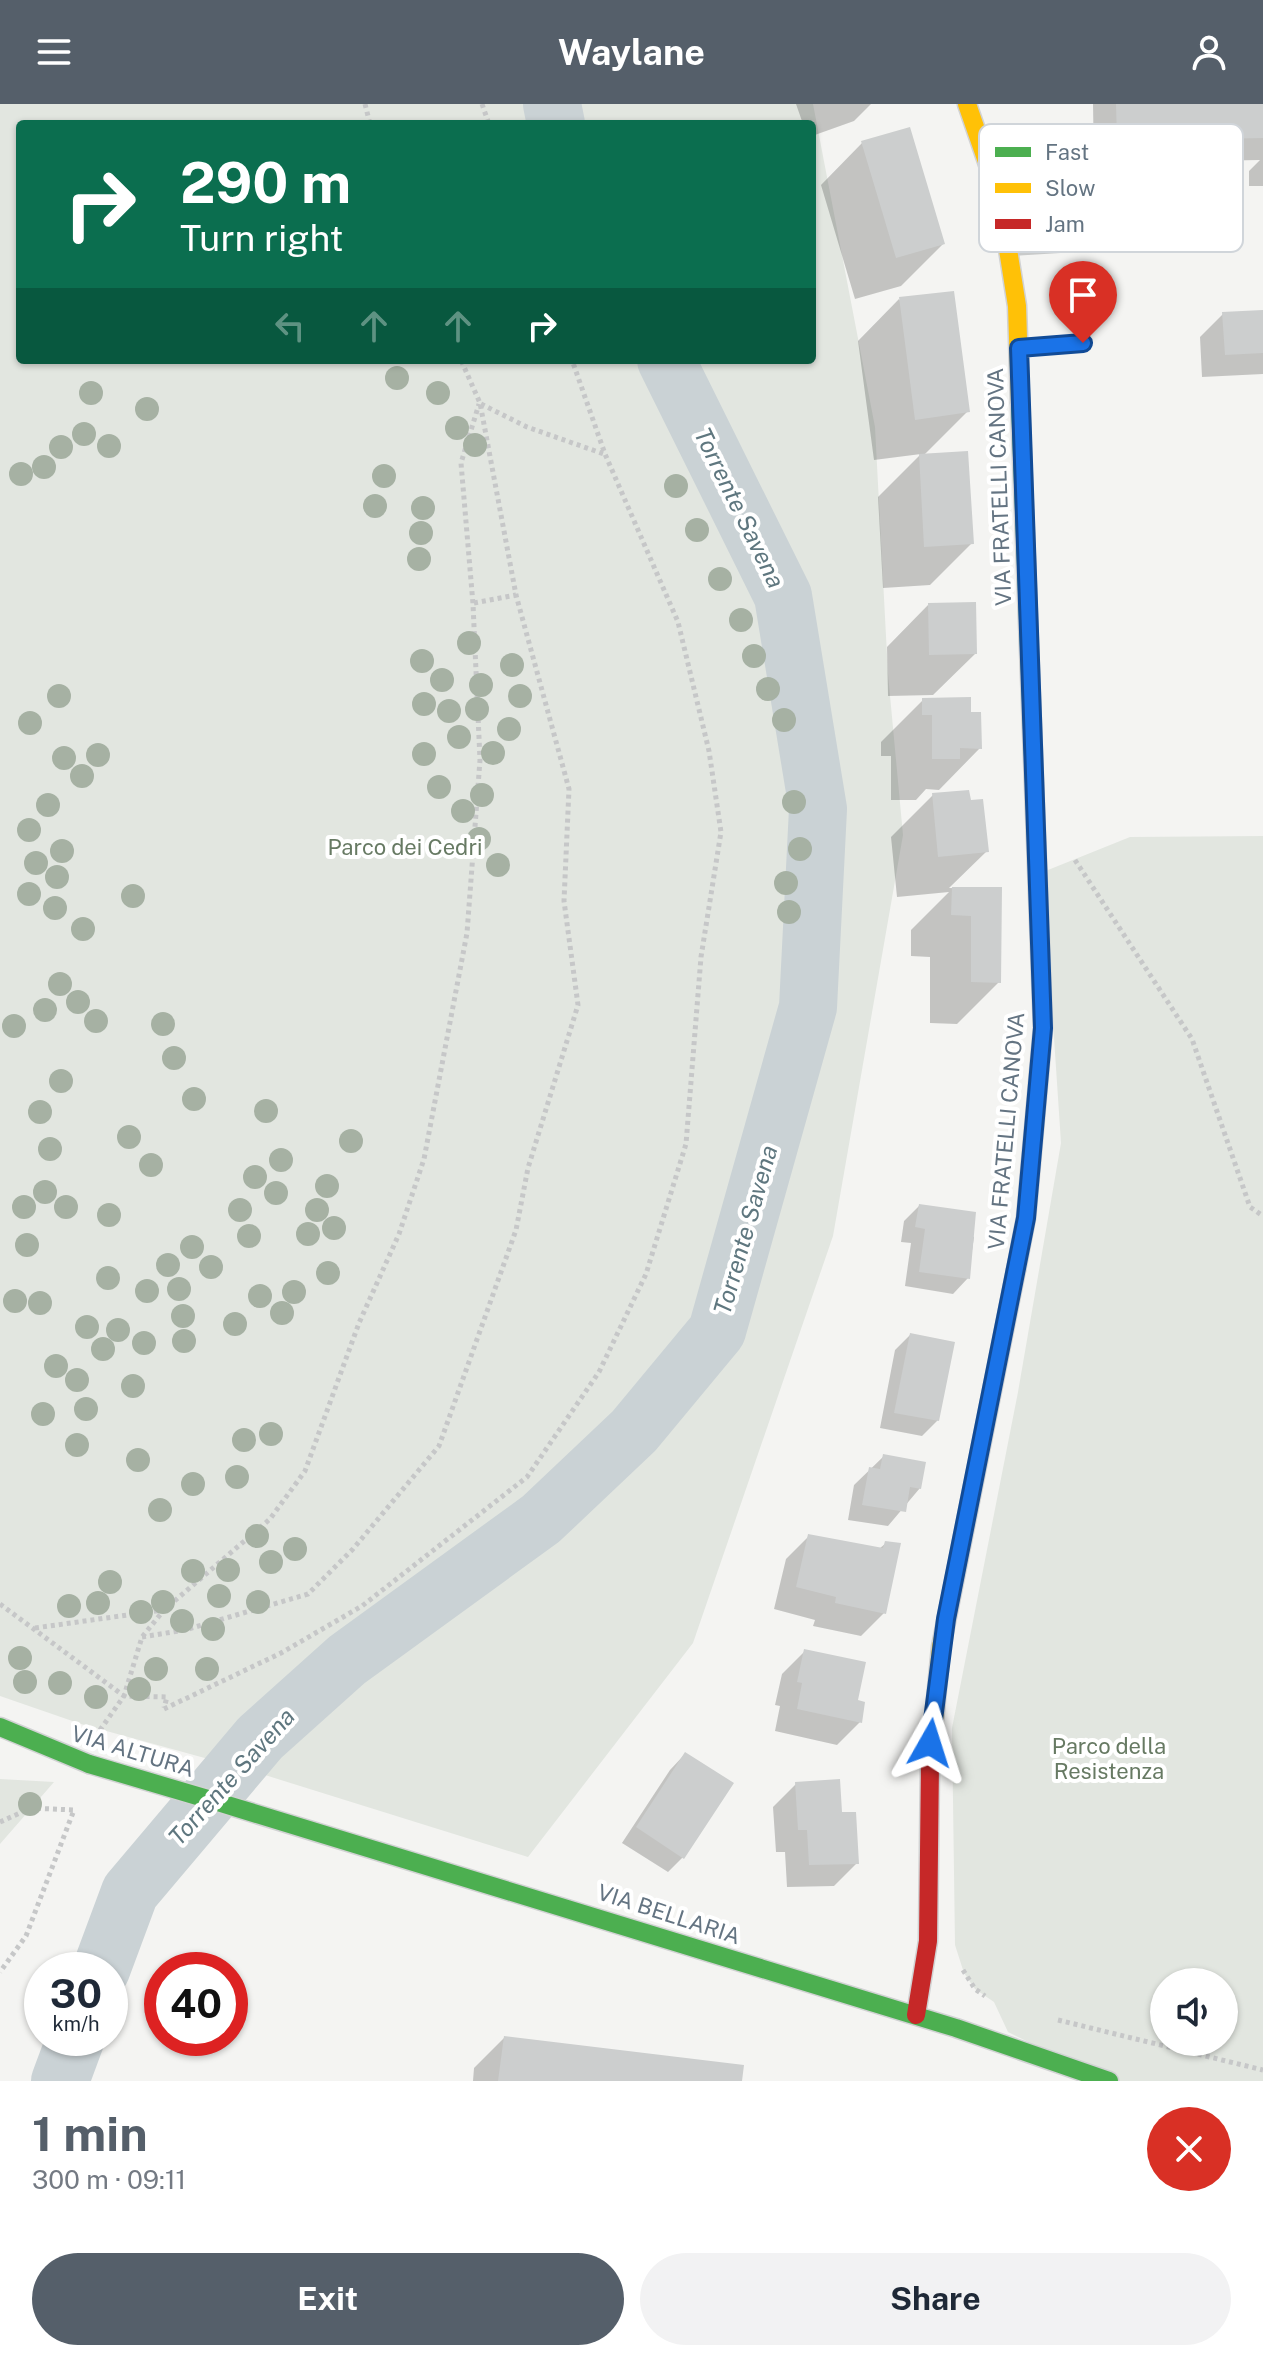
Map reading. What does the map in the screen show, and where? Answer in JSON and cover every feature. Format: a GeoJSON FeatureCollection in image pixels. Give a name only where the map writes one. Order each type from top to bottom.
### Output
{"type":"FeatureCollection","features":[{"type":"Feature","properties":{"kind":"street","name":"VIA FRATELLI CANOVA"},"geometry":{"type":"LineString","coordinates":[[967,104],[979,139]]}},
{"type":"Feature","properties":{"kind":"street","name":"VIA FRATELLI CANOVA"},"geometry":{"type":"LineString","coordinates":[[916,2015],[928,1941],[930,1743],[941,1647],[1026,1218],[1043,1028],[1019,348],[1009,252]]}},
{"type":"Feature","properties":{"kind":"street","name":"VIA ALTURA"},"geometry":{"type":"LineString","coordinates":[[0,1727],[89,1764],[211,1800]]}},
{"type":"Feature","properties":{"kind":"street","name":"VIA ALTURA"},"geometry":{"type":"LineString","coordinates":[[0,1747],[42,1747]]}},
{"type":"Feature","properties":{"kind":"street","name":"VIA BELLARIA"},"geometry":{"type":"LineString","coordinates":[[211,1800],[528,1894],[916,2015],[1109,2081]]}},
{"type":"Feature","properties":{"kind":"lane"},"geometry":{"type":"LineString","coordinates":[[1019,348],[1083,343]]}},
{"type":"Feature","properties":{"kind":"path"},"geometry":{"type":"LineString","coordinates":[[142,1637],[185,1630],[308,1594],[363,1537],[439,1446],[516,1230],[528,1168],[578,1005],[564,901],[569,789],[516,595],[480,403],[463,364]]}},
{"type":"Feature","properties":{"kind":"path"},"geometry":{"type":"LineString","coordinates":[[0,1604],[124,1696],[167,1697],[164,1709],[281,1653],[362,1606],[527,1477],[599,1372],[646,1274],[686,1144],[701,957],[721,832],[709,751],[678,622],[605,454],[573,364]]}},
{"type":"Feature","properties":{"kind":"path"},"geometry":{"type":"LineString","coordinates":[[480,403],[504,418],[605,454]]}},
{"type":"Feature","properties":{"kind":"path"},"geometry":{"type":"LineString","coordinates":[[97,1734],[124,1696],[142,1637],[164,1610],[270,1519],[305,1471],[359,1323],[399,1234],[424,1159],[467,933],[480,760],[473,604],[461,463],[480,403]]}},
{"type":"Feature","properties":{"kind":"path"},"geometry":{"type":"LineString","coordinates":[[473,604],[516,595]]}},
{"type":"Feature","properties":{"kind":"path"},"geometry":{"type":"LineString","coordinates":[[1070,853],[1192,1039],[1250,1207],[1263,1216]]}},
{"type":"Feature","properties":{"kind":"path"},"geometry":{"type":"LineString","coordinates":[[35,1628],[164,1610]]}},
{"type":"Feature","properties":{"kind":"path"},"geometry":{"type":"LineString","coordinates":[[0,1822],[31,1808],[74,1810],[26,1936],[0,1972]]}},
{"type":"Feature","properties":{"kind":"path"},"geometry":{"type":"LineString","coordinates":[[959,1958],[975,1989],[994,2001]]}},
{"type":"Feature","properties":{"kind":"path"},"geometry":{"type":"LineString","coordinates":[[1050,2018],[1263,2070]]}},
{"type":"Feature","properties":{"kind":"green space","name":"Parco dei Cedri"},"geometry":{"type":"Polygon","coordinates":[[[0,104],[813,104],[875,427],[888,674],[903,835],[833,1236],[693,1643],[528,1857],[252,1771],[81,1724],[0,1696],[0,104]],[[787,627],[815,850],[818,809],[787,627]],[[814,864],[765,1158],[808,1007],[814,864]]]}},
{"type":"Feature","properties":{"kind":"green space","name":"Parco della Resistenza"},"geometry":{"type":"Polygon","coordinates":[[[1263,836],[1263,2081],[1108,2081],[1008,2032],[994,2002],[975,1989],[964,1973],[955,1945],[952,1728],[1018,1392],[1061,1143],[1043,872],[1130,837],[1263,836]]]}},
{"type":"Feature","properties":{"kind":"green space"},"geometry":{"type":"Polygon","coordinates":[[[0,1779],[54,1782],[0,1844],[0,1779]]]}},
{"type":"Feature","properties":{"kind":"building"},"geometry":{"type":"Polygon","coordinates":[[[1116,104],[1263,104],[1263,138],[1243,138],[1243,124],[1117,124],[1116,104]]]}},
{"type":"Feature","properties":{"kind":"building"},"geometry":{"type":"Polygon","coordinates":[[[910,127],[945,244],[896,258],[861,141],[910,127]]]}},
{"type":"Feature","properties":{"kind":"building"},"geometry":{"type":"Polygon","coordinates":[[[954,291],[970,412],[915,420],[899,297],[954,291]]]}},
{"type":"Feature","properties":{"kind":"building"},"geometry":{"type":"Polygon","coordinates":[[[1263,310],[1263,353],[1225,355],[1222,312],[1263,310]]]}},
{"type":"Feature","properties":{"kind":"building"},"geometry":{"type":"Polygon","coordinates":[[[968,451],[974,544],[924,547],[919,454],[968,451]]]}},
{"type":"Feature","properties":{"kind":"building"},"geometry":{"type":"Polygon","coordinates":[[[976,602],[977,654],[929,655],[928,603],[976,602]]]}},
{"type":"Feature","properties":{"kind":"building"},"geometry":{"type":"Polygon","coordinates":[[[971,697],[971,712],[981,712],[982,749],[960,748],[960,759],[932,759],[932,715],[922,715],[922,698],[971,697]]]}},
{"type":"Feature","properties":{"kind":"building"},"geometry":{"type":"Polygon","coordinates":[[[969,790],[971,800],[983,799],[989,852],[938,857],[932,793],[969,790]]]}},
{"type":"Feature","properties":{"kind":"building"},"geometry":{"type":"Polygon","coordinates":[[[952,887],[1002,887],[1001,983],[971,982],[971,916],[951,915],[952,887]]]}},
{"type":"Feature","properties":{"kind":"building"},"geometry":{"type":"Polygon","coordinates":[[[919,1204],[976,1212],[970,1279],[919,1272],[925,1229],[915,1227],[919,1204]]]}},
{"type":"Feature","properties":{"kind":"building"},"geometry":{"type":"Polygon","coordinates":[[[910,1333],[955,1342],[939,1421],[894,1413],[910,1333]]]}},
{"type":"Feature","properties":{"kind":"building"},"geometry":{"type":"Polygon","coordinates":[[[883,1454],[926,1462],[921,1489],[910,1487],[906,1512],[862,1505],[869,1467],[880,1469],[883,1454]]]}},
{"type":"Feature","properties":{"kind":"building"},"geometry":{"type":"Polygon","coordinates":[[[808,1534],[883,1548],[885,1541],[901,1543],[886,1614],[835,1603],[836,1597],[796,1587],[808,1534]]]}},
{"type":"Feature","properties":{"kind":"building"},"geometry":{"type":"Polygon","coordinates":[[[804,1649],[866,1662],[858,1700],[865,1702],[862,1723],[797,1709],[802,1683],[797,1682],[804,1649]]]}},
{"type":"Feature","properties":{"kind":"building"},"geometry":{"type":"Polygon","coordinates":[[[685,1752],[734,1783],[684,1859],[636,1827],[685,1752]]]}},
{"type":"Feature","properties":{"kind":"building"},"geometry":{"type":"Polygon","coordinates":[[[840,1779],[842,1812],[856,1812],[859,1864],[809,1865],[807,1830],[798,1830],[795,1782],[840,1779]]]}},
{"type":"Feature","properties":{"kind":"building"},"geometry":{"type":"Polygon","coordinates":[[[504,2036],[744,2065],[742,2081],[498,2081],[504,2036]]]}},
{"type":"Feature","properties":{"kind":"waterway","name":"Torrente Savena"},"geometry":{"type":"LineString","coordinates":[[552,104],[555,120]]}},
{"type":"Feature","properties":{"kind":"waterway","name":"Torrente Savena"},"geometry":{"type":"LineString","coordinates":[[108,1952],[130,1892],[260,1738],[347,1660],[541,1519],[634,1431],[717,1331],[808,1007],[818,809],[783,596],[668,364]]}},
{"type":"Feature","properties":{"kind":"waterway","name":"Torrente Savena"},"geometry":{"type":"LineString","coordinates":[[60,2081],[69,2056]]}},
{"type":"Feature","properties":{"kind":"traffic: fast"},"geometry":{"type":"LineString","coordinates":[[1016,1270],[1026,1218],[1043,1028],[1020,403]]}},
{"type":"Feature","properties":{"kind":"traffic: fast"},"geometry":{"type":"LineString","coordinates":[[0,1727],[89,1764]]}},
{"type":"Feature","properties":{"kind":"traffic: fast"},"geometry":{"type":"LineString","coordinates":[[89,1764],[211,1800]]}},
{"type":"Feature","properties":{"kind":"traffic: fast"},"geometry":{"type":"LineString","coordinates":[[211,1800],[956,2028],[1109,2081]]}},
{"type":"Feature","properties":{"kind":"traffic: slow"},"geometry":{"type":"LineString","coordinates":[[967,104],[979,139]]}},
{"type":"Feature","properties":{"kind":"traffic: slow"},"geometry":{"type":"LineString","coordinates":[[1008,252],[1017,306],[1020,403]]}},
{"type":"Feature","properties":{"kind":"traffic: slow"},"geometry":{"type":"LineString","coordinates":[[930,1762],[941,1647],[1016,1270]]}},
{"type":"Feature","properties":{"kind":"traffic: jam"},"geometry":{"type":"LineString","coordinates":[[916,2015],[928,1941],[930,1762]]}},
{"type":"Feature","properties":{"kind":"route"},"geometry":{"type":"LineString","coordinates":[[930,1743],[941,1647],[956,1564],[1026,1218],[1043,1028],[1019,348],[1083,343]]}}]}
